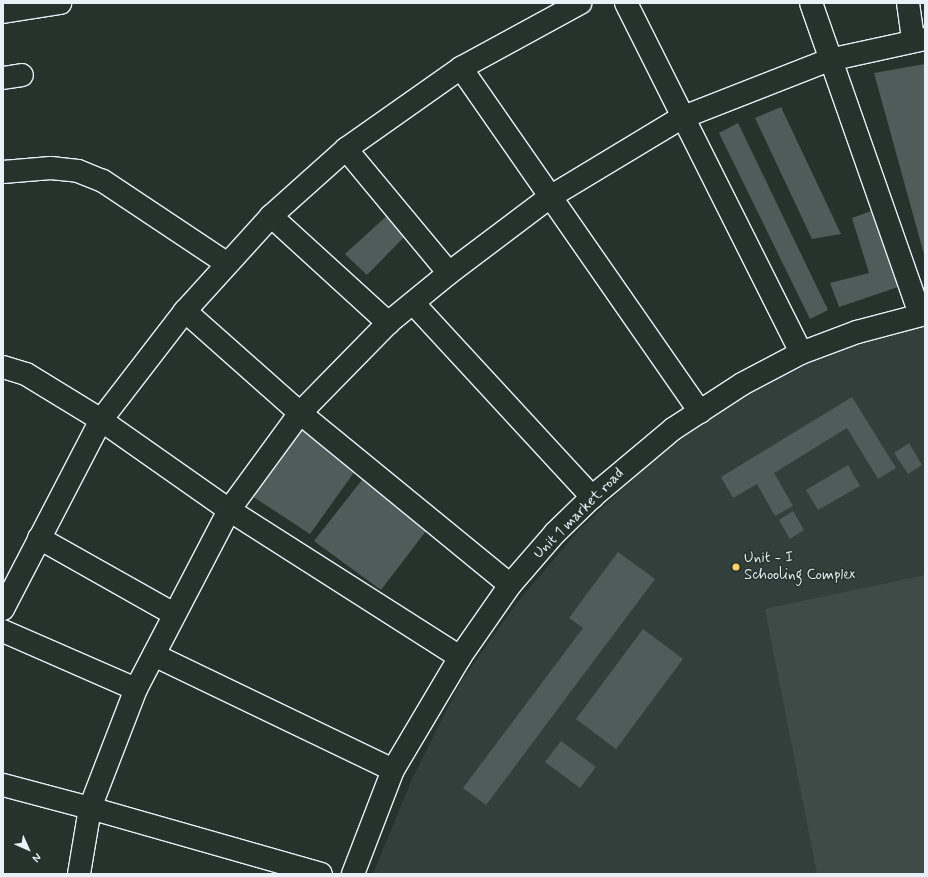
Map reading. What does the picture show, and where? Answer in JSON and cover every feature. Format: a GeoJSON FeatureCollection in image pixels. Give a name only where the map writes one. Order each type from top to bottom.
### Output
{"type":"FeatureCollection","features":[{"type":"Feature","properties":{"kind":"street"},"geometry":{"type":"LineString","coordinates":[[3,12],[60,3]]}},
{"type":"Feature","properties":{"kind":"street"},"geometry":{"type":"LineString","coordinates":[[3,609],[101,420],[226,263],[271,216],[346,149],[461,68],[580,3]]}},
{"type":"Feature","properties":{"kind":"street"},"geometry":{"type":"LineString","coordinates":[[626,3],[681,118],[801,353]]}},
{"type":"Feature","properties":{"kind":"street"},"geometry":{"type":"LineString","coordinates":[[811,3],[829,60],[922,315]]}},
{"type":"Feature","properties":{"kind":"street"},"geometry":{"type":"LineString","coordinates":[[79,874],[90,808],[136,689],[229,510],[300,413],[388,323],[414,304],[449,273],[550,197],[681,118],[829,60],[919,39],[908,3]]}},
{"type":"Feature","properties":{"kind":"street"},"geometry":{"type":"LineString","coordinates":[[461,68],[700,412]]}},
{"type":"Feature","properties":{"kind":"street"},"geometry":{"type":"LineString","coordinates":[[346,149],[449,273]]}},
{"type":"Feature","properties":{"kind":"street"},"geometry":{"type":"LineString","coordinates":[[3,172],[51,168],[78,171],[103,181],[226,263]]}},
{"type":"Feature","properties":{"kind":"street"},"geometry":{"type":"LineString","coordinates":[[271,216],[388,323]]}},
{"type":"Feature","properties":{"kind":"street"},"geometry":{"type":"LineString","coordinates":[[414,304],[592,497]]}},
{"type":"Feature","properties":{"kind":"street"},"geometry":{"type":"LineString","coordinates":[[186,312],[300,413],[510,585]]}},
{"type":"Feature","properties":{"kind":"street","name":"Unit 1 market road"},"geometry":{"type":"LineString","coordinates":[[353,874],[393,770],[460,657],[510,585],[554,533],[592,497],[673,429],[742,384],[801,353],[857,332],[922,315]]}},
{"type":"Feature","properties":{"kind":"street"},"geometry":{"type":"LineString","coordinates":[[3,367],[26,374],[101,420],[229,510],[460,657]]}},
{"type":"Feature","properties":{"kind":"street"},"geometry":{"type":"LineString","coordinates":[[39,538],[174,614]]}},
{"type":"Feature","properties":{"kind":"street"},"geometry":{"type":"LineString","coordinates":[[3,631],[136,689]]}},
{"type":"Feature","properties":{"kind":"street"},"geometry":{"type":"LineString","coordinates":[[154,655],[393,770]]}},
{"type":"Feature","properties":{"kind":"street"},"geometry":{"type":"LineString","coordinates":[[3,785],[90,808],[321,874]]}},
{"type":"Feature","properties":{"kind":"shaded area","name":"Unit - I Schooling Complex"},"geometry":{"type":"Polygon","coordinates":[[[925,319],[925,874],[373,874],[412,779],[460,683],[516,604],[578,531],[639,473],[695,427],[758,388],[826,355],[925,319]]]}},
{"type":"Feature","properties":{"kind":"shaded area"},"geometry":{"type":"Polygon","coordinates":[[[925,575],[925,874],[817,874],[765,609],[925,575]]]}},
{"type":"Feature","properties":{"kind":"building"},"geometry":{"type":"Polygon","coordinates":[[[925,64],[925,258],[874,73],[925,64]]]}},
{"type":"Feature","properties":{"kind":"building"},"geometry":{"type":"Polygon","coordinates":[[[781,107],[841,234],[812,239],[755,118],[781,107]]]}},
{"type":"Feature","properties":{"kind":"building"},"geometry":{"type":"Polygon","coordinates":[[[738,123],[828,310],[810,319],[719,133],[738,123]]]}},
{"type":"Feature","properties":{"kind":"building"},"geometry":{"type":"Polygon","coordinates":[[[874,210],[898,287],[839,307],[830,283],[869,273],[852,218],[874,210]]]}},
{"type":"Feature","properties":{"kind":"building"},"geometry":{"type":"Polygon","coordinates":[[[392,211],[411,230],[367,275],[345,254],[392,211]]]}},
{"type":"Feature","properties":{"kind":"building"},"geometry":{"type":"Polygon","coordinates":[[[852,397],[896,468],[878,479],[847,428],[774,473],[793,506],[775,516],[757,484],[733,498],[721,477],[852,397]]]}},
{"type":"Feature","properties":{"kind":"building"},"geometry":{"type":"Polygon","coordinates":[[[299,426],[355,471],[310,534],[249,494],[299,426]]]}},
{"type":"Feature","properties":{"kind":"building"},"geometry":{"type":"Polygon","coordinates":[[[909,443],[922,465],[908,474],[894,453],[909,443]]]}},
{"type":"Feature","properties":{"kind":"building"},"geometry":{"type":"Polygon","coordinates":[[[848,465],[860,486],[818,510],[806,490],[848,465]]]}},
{"type":"Feature","properties":{"kind":"building"},"geometry":{"type":"Polygon","coordinates":[[[365,476],[429,527],[381,590],[314,541],[365,476]]]}},
{"type":"Feature","properties":{"kind":"building"},"geometry":{"type":"Polygon","coordinates":[[[793,511],[804,530],[790,539],[779,520],[793,511]]]}},
{"type":"Feature","properties":{"kind":"building"},"geometry":{"type":"Polygon","coordinates":[[[618,552],[655,579],[486,805],[463,788],[583,628],[569,618],[618,552]]]}},
{"type":"Feature","properties":{"kind":"building"},"geometry":{"type":"Polygon","coordinates":[[[643,629],[683,659],[616,749],[576,719],[643,629]]]}},
{"type":"Feature","properties":{"kind":"building"},"geometry":{"type":"Polygon","coordinates":[[[561,741],[596,767],[580,788],[545,762],[561,741]]]}},
{"type":"Feature","properties":{"kind":"place","name":"Unit - I Schooling Complex"},"geometry":{"type":"Point","coordinates":[736,567]}}]}
